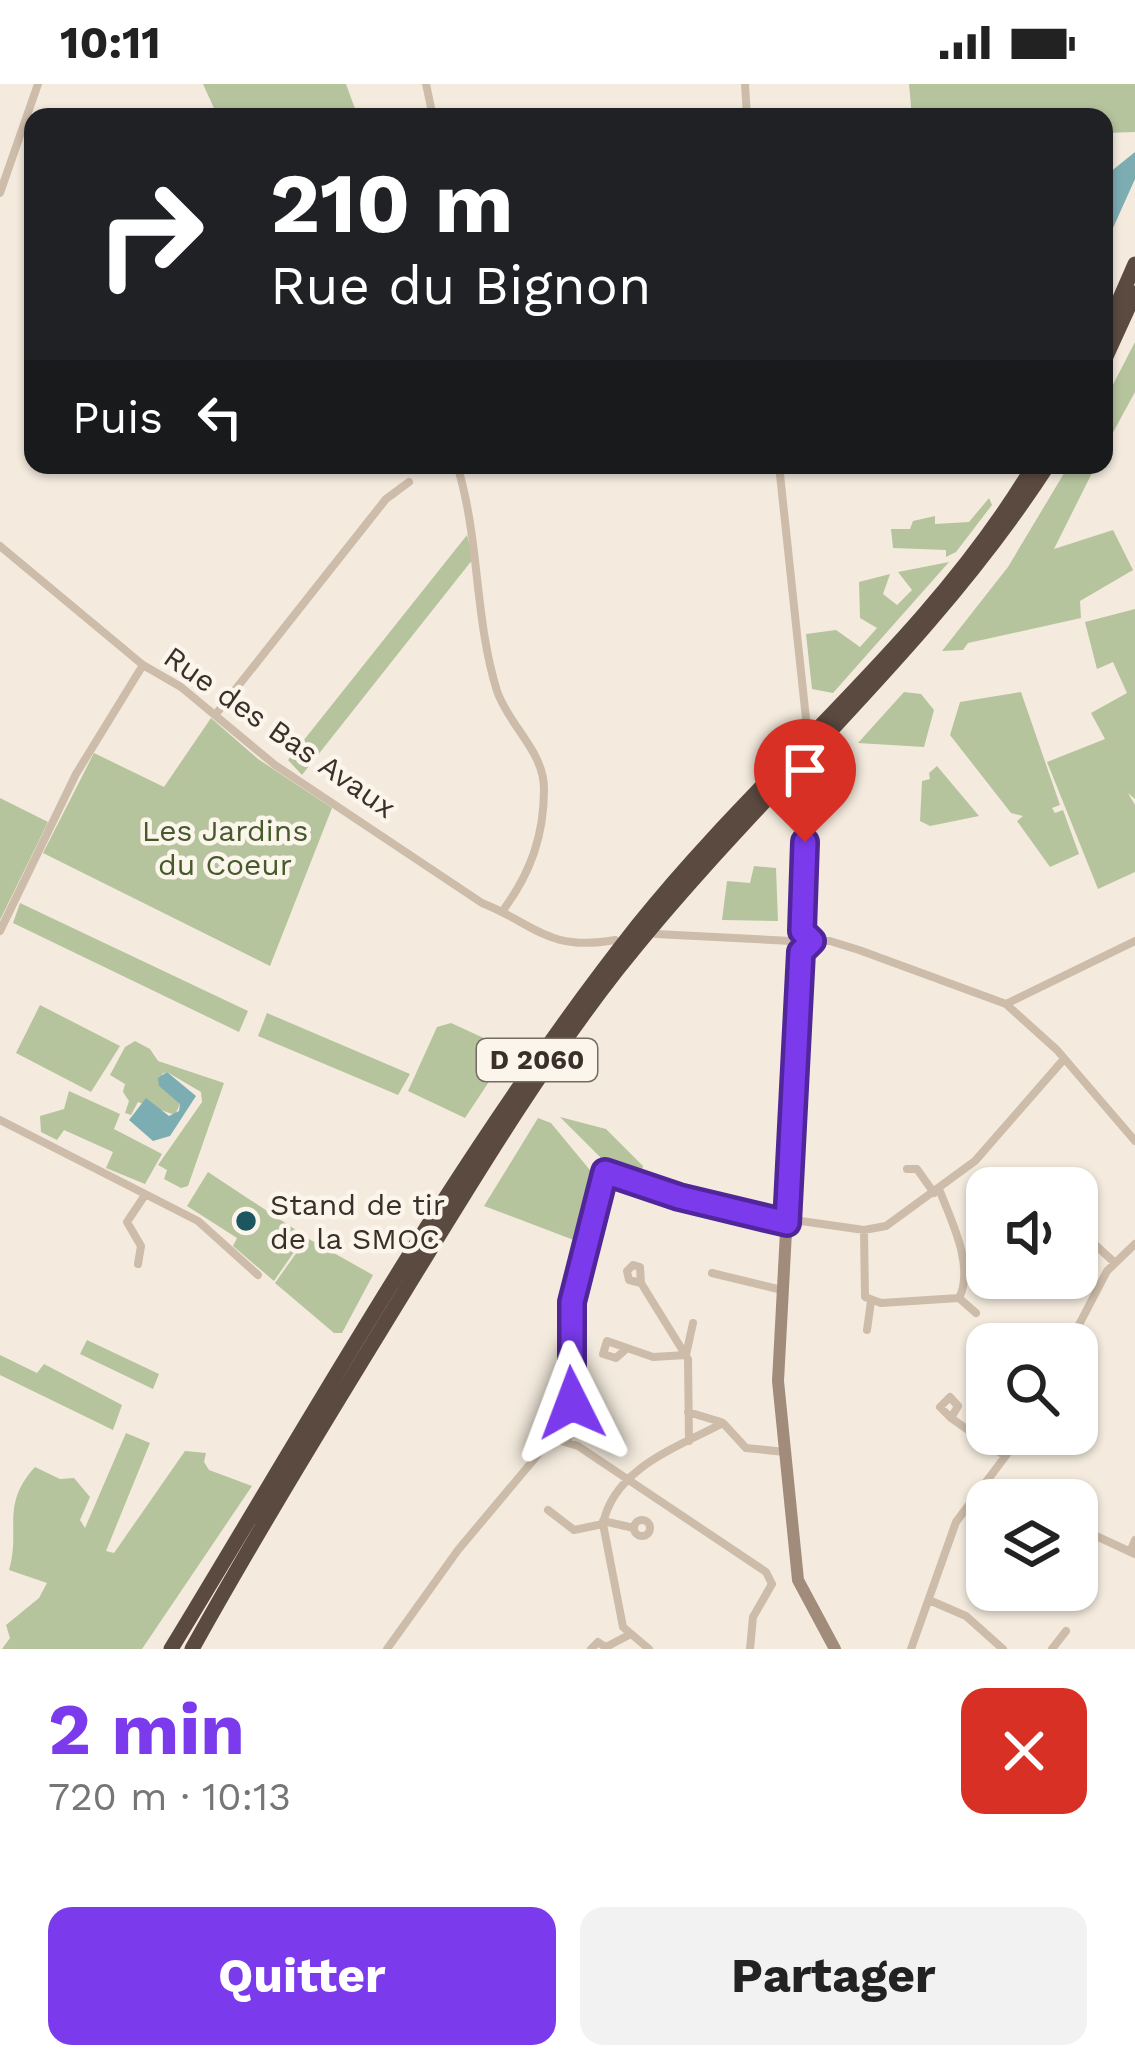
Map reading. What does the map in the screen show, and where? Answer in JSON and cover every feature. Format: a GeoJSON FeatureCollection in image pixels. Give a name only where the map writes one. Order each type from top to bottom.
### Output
{"type":"FeatureCollection","features":[{"type":"Feature","properties":{"kind":"highway"},"geometry":{"type":"LineString","coordinates":[[1113,314],[1135,264]]}},
{"type":"Feature","properties":{"kind":"highway"},"geometry":{"type":"LineString","coordinates":[[1113,341],[1135,293]]}},
{"type":"Feature","properties":{"kind":"highway","name":"D 2060"},"geometry":{"type":"LineString","coordinates":[[169,1649],[471,1160],[558,1030],[689,866],[947,587],[1028,474]]}},
{"type":"Feature","properties":{"kind":"highway","name":"D 2060"},"geometry":{"type":"LineString","coordinates":[[188,1649],[481,1166],[584,1014],[712,856],[945,606],[1041,474]]}},
{"type":"Feature","properties":{"kind":"street"},"geometry":{"type":"LineString","coordinates":[[0,193],[24,124]]}},
{"type":"Feature","properties":{"kind":"street"},"geometry":{"type":"LineString","coordinates":[[460,474],[471,508],[481,620],[497,689],[543,775],[541,832],[535,856],[504,909]]}},
{"type":"Feature","properties":{"kind":"street"},"geometry":{"type":"LineString","coordinates":[[780,474],[807,728]]}},
{"type":"Feature","properties":{"kind":"street"},"geometry":{"type":"LineString","coordinates":[[216,714],[386,499],[409,482]]}},
{"type":"Feature","properties":{"kind":"street","name":"Rue des Bas Avaux"},"geometry":{"type":"LineString","coordinates":[[0,546],[143,665],[216,714],[275,765],[482,903],[504,909],[529,931],[561,942],[615,940]]}},
{"type":"Feature","properties":{"kind":"street"},"geometry":{"type":"LineString","coordinates":[[0,931],[76,774],[143,665]]}},
{"type":"Feature","properties":{"kind":"street"},"geometry":{"type":"LineString","coordinates":[[809,762],[802,931],[806,947],[778,1382],[801,1584],[835,1649]]}},
{"type":"Feature","properties":{"kind":"street"},"geometry":{"type":"LineString","coordinates":[[791,940],[802,931]]}},
{"type":"Feature","properties":{"kind":"street"},"geometry":{"type":"LineString","coordinates":[[656,934],[791,940],[806,947],[830,940],[1006,1004],[1064,1059],[1135,1141]]}},
{"type":"Feature","properties":{"kind":"street"},"geometry":{"type":"LineString","coordinates":[[1006,1004],[1135,941]]}},
{"type":"Feature","properties":{"kind":"street"},"geometry":{"type":"LineString","coordinates":[[387,1649],[458,1550],[541,1451],[572,1430],[572,1302],[605,1172],[679,1197],[787,1221],[881,1228],[975,1161],[1064,1059]]}},
{"type":"Feature","properties":{"kind":"street"},"geometry":{"type":"LineString","coordinates":[[0,1120],[198,1221],[258,1275]]}},
{"type":"Feature","properties":{"kind":"street"},"geometry":{"type":"LineString","coordinates":[[908,1169],[917,1169],[937,1191],[962,1254],[964,1286],[959,1298]]}},
{"type":"Feature","properties":{"kind":"street"},"geometry":{"type":"LineString","coordinates":[[138,1264],[140,1241],[128,1222],[145,1195]]}},
{"type":"Feature","properties":{"kind":"street"},"geometry":{"type":"LineString","coordinates":[[864,1230],[861,1289],[872,1301],[959,1298],[976,1313]]}},
{"type":"Feature","properties":{"kind":"street"},"geometry":{"type":"LineString","coordinates":[[1081,1323],[1115,1263],[1135,1244]]}},
{"type":"Feature","properties":{"kind":"street"},"geometry":{"type":"LineString","coordinates":[[1098,1247],[1115,1263]]}},
{"type":"Feature","properties":{"kind":"street"},"geometry":{"type":"LineString","coordinates":[[712,1274],[782,1291]]}},
{"type":"Feature","properties":{"kind":"street"},"geometry":{"type":"LineString","coordinates":[[641,1283],[686,1355]]}},
{"type":"Feature","properties":{"kind":"street"},"geometry":{"type":"LineString","coordinates":[[867,1330],[872,1301]]}},
{"type":"Feature","properties":{"kind":"street"},"geometry":{"type":"LineString","coordinates":[[689,1441],[686,1355],[693,1323]]}},
{"type":"Feature","properties":{"kind":"street"},"geometry":{"type":"LineString","coordinates":[[626,1349],[653,1357],[686,1355]]}},
{"type":"Feature","properties":{"kind":"street"},"geometry":{"type":"LineString","coordinates":[[688,1412],[723,1423],[746,1448],[785,1452]]}},
{"type":"Feature","properties":{"kind":"street"},"geometry":{"type":"LineString","coordinates":[[951,1418],[1005,1456],[987,1479]]}},
{"type":"Feature","properties":{"kind":"street"},"geometry":{"type":"LineString","coordinates":[[649,1649],[623,1627],[603,1523],[640,1464],[723,1423]]}},
{"type":"Feature","properties":{"kind":"street"},"geometry":{"type":"LineString","coordinates":[[563,1440],[766,1572],[772,1584]]}},
{"type":"Feature","properties":{"kind":"street"},"geometry":{"type":"LineString","coordinates":[[548,1510],[574,1530],[603,1523],[634,1528]]}},
{"type":"Feature","properties":{"kind":"street"},"geometry":{"type":"LineString","coordinates":[[911,1649],[950,1534],[966,1510]]}},
{"type":"Feature","properties":{"kind":"street"},"geometry":{"type":"LineString","coordinates":[[1098,1537],[1132,1553],[1135,1540]]}},
{"type":"Feature","properties":{"kind":"street"},"geometry":{"type":"LineString","coordinates":[[772,1584],[801,1584]]}},
{"type":"Feature","properties":{"kind":"street"},"geometry":{"type":"LineString","coordinates":[[750,1649],[753,1616],[772,1584]]}},
{"type":"Feature","properties":{"kind":"street"},"geometry":{"type":"LineString","coordinates":[[928,1600],[966,1616],[1003,1649]]}},
{"type":"Feature","properties":{"kind":"street"},"geometry":{"type":"LineString","coordinates":[[1052,1649],[1066,1631]]}},
{"type":"Feature","properties":{"kind":"street"},"geometry":{"type":"LineString","coordinates":[[591,1649],[598,1642],[606,1648],[628,1635]]}},
{"type":"Feature","properties":{"kind":"green space"},"geometry":{"type":"Polygon","coordinates":[[[203,84],[346,84],[355,108],[214,108],[203,84]]]}},
{"type":"Feature","properties":{"kind":"green space"},"geometry":{"type":"Polygon","coordinates":[[[909,84],[1135,84],[1135,132],[1113,133],[1113,108],[911,108],[909,84]]]}},
{"type":"Feature","properties":{"kind":"green space"},"geometry":{"type":"Polygon","coordinates":[[[1135,342],[1135,392],[1113,432],[1113,385],[1135,342]]]}},
{"type":"Feature","properties":{"kind":"green space"},"geometry":{"type":"Polygon","coordinates":[[[1064,474],[1092,474],[1054,549],[1113,530],[1133,570],[1080,601],[1081,618],[968,643],[963,650],[942,651],[1008,567],[1064,474]]]}},
{"type":"Feature","properties":{"kind":"green space"},"geometry":{"type":"Polygon","coordinates":[[[989,498],[992,505],[956,552],[946,557],[946,550],[893,548],[891,529],[910,529],[913,521],[935,516],[935,524],[969,522],[989,498]]]}},
{"type":"Feature","properties":{"kind":"green space"},"geometry":{"type":"Polygon","coordinates":[[[467,535],[473,559],[302,775],[288,760],[467,535]]]}},
{"type":"Feature","properties":{"kind":"green space"},"geometry":{"type":"Polygon","coordinates":[[[949,562],[833,693],[812,689],[806,634],[836,630],[860,647],[877,628],[860,618],[859,582],[890,574],[883,594],[897,605],[912,590],[898,572],[949,562]]]}},
{"type":"Feature","properties":{"kind":"green space"},"geometry":{"type":"Polygon","coordinates":[[[1135,609],[1135,799],[1128,793],[1135,805],[1135,872],[1098,889],[1047,762],[1105,739],[1091,713],[1127,693],[1113,662],[1097,669],[1085,622],[1135,609]]]}},
{"type":"Feature","properties":{"kind":"green space"},"geometry":{"type":"Polygon","coordinates":[[[904,692],[921,694],[934,710],[924,747],[858,743],[904,692]]]}},
{"type":"Feature","properties":{"kind":"green space"},"geometry":{"type":"Polygon","coordinates":[[[1021,692],[1060,805],[1052,808],[1055,813],[1063,810],[1079,854],[1050,867],[1017,821],[1023,816],[1011,813],[950,735],[960,702],[1021,692]]]}},
{"type":"Feature","properties":{"kind":"green space","name":"Les Jardins du Coeur"},"geometry":{"type":"Polygon","coordinates":[[[211,718],[258,759],[332,808],[270,966],[43,853],[94,753],[164,787],[211,718]]]}},
{"type":"Feature","properties":{"kind":"green space"},"geometry":{"type":"Polygon","coordinates":[[[937,766],[979,816],[930,826],[920,821],[922,781],[930,779],[929,773],[937,766]]]}},
{"type":"Feature","properties":{"kind":"green space"},"geometry":{"type":"Polygon","coordinates":[[[0,798],[48,822],[0,920],[0,798]]]}},
{"type":"Feature","properties":{"kind":"green space"},"geometry":{"type":"Polygon","coordinates":[[[754,866],[776,868],[778,921],[722,920],[727,881],[750,883],[754,866]]]}},
{"type":"Feature","properties":{"kind":"green space"},"geometry":{"type":"Polygon","coordinates":[[[20,903],[248,1011],[239,1032],[13,923],[20,903]]]}},
{"type":"Feature","properties":{"kind":"green space"},"geometry":{"type":"Polygon","coordinates":[[[40,1005],[120,1046],[91,1092],[16,1053],[40,1005]]]}},
{"type":"Feature","properties":{"kind":"green space"},"geometry":{"type":"Polygon","coordinates":[[[267,1013],[410,1074],[398,1095],[258,1036],[267,1013]]]}},
{"type":"Feature","properties":{"kind":"green space"},"geometry":{"type":"Polygon","coordinates":[[[451,1023],[510,1050],[465,1118],[408,1091],[437,1027],[451,1023]]]}},
{"type":"Feature","properties":{"kind":"green space"},"geometry":{"type":"Polygon","coordinates":[[[135,1041],[150,1049],[158,1061],[224,1083],[188,1186],[181,1188],[164,1179],[167,1170],[158,1165],[202,1102],[201,1092],[167,1072],[162,1074],[180,1104],[175,1115],[138,1102],[131,1115],[125,1113],[129,1101],[123,1092],[125,1084],[110,1075],[125,1047],[135,1041]]]}},
{"type":"Feature","properties":{"kind":"green space"},"geometry":{"type":"Polygon","coordinates":[[[69,1091],[120,1114],[114,1129],[162,1154],[145,1184],[106,1168],[113,1152],[64,1130],[57,1140],[41,1132],[40,1116],[64,1109],[69,1091]]]}},
{"type":"Feature","properties":{"kind":"green space"},"geometry":{"type":"Polygon","coordinates":[[[560,1117],[606,1129],[643,1166],[640,1179],[627,1175],[610,1158],[601,1158],[560,1117]]]}},
{"type":"Feature","properties":{"kind":"green space"},"geometry":{"type":"Polygon","coordinates":[[[538,1118],[551,1123],[594,1175],[579,1242],[484,1206],[538,1118]]]}},
{"type":"Feature","properties":{"kind":"green space","name":"Stand de tir de la SMOC"},"geometry":{"type":"Polygon","coordinates":[[[208,1172],[305,1236],[274,1281],[233,1246],[237,1238],[187,1206],[208,1172]]]}},
{"type":"Feature","properties":{"kind":"green space"},"geometry":{"type":"Polygon","coordinates":[[[307,1238],[373,1275],[342,1333],[334,1333],[275,1283],[307,1238]]]}},
{"type":"Feature","properties":{"kind":"green space"},"geometry":{"type":"Polygon","coordinates":[[[87,1340],[159,1374],[153,1389],[80,1354],[87,1340]]]}},
{"type":"Feature","properties":{"kind":"green space"},"geometry":{"type":"Polygon","coordinates":[[[0,1355],[37,1373],[44,1364],[122,1405],[113,1430],[0,1375],[0,1355]]]}},
{"type":"Feature","properties":{"kind":"green space"},"geometry":{"type":"Polygon","coordinates":[[[126,1433],[150,1443],[106,1551],[114,1553],[185,1451],[206,1453],[209,1470],[252,1486],[142,1649],[2,1649],[10,1638],[6,1625],[39,1598],[47,1583],[9,1570],[15,1505],[24,1481],[35,1467],[60,1479],[74,1478],[90,1497],[80,1520],[85,1528],[126,1433]]]}},
{"type":"Feature","properties":{"kind":"water"},"geometry":{"type":"Polygon","coordinates":[[[1135,152],[1135,179],[1113,228],[1113,170],[1135,152]]]}},
{"type":"Feature","properties":{"kind":"water"},"geometry":{"type":"Polygon","coordinates":[[[167,1072],[196,1096],[170,1136],[153,1141],[129,1120],[146,1098],[169,1116],[179,1111],[180,1104],[159,1086],[158,1078],[167,1072]]]}},
{"type":"Feature","properties":{"kind":"place","name":"Stand de tir de la SMOC"},"geometry":{"type":"Point","coordinates":[246,1221]}},
{"type":"Feature","properties":{"kind":"route"},"geometry":{"type":"LineString","coordinates":[[572,1403],[568,1327],[605,1172],[679,1197],[787,1223],[801,952],[812,941],[802,931],[805,842]]}}]}
